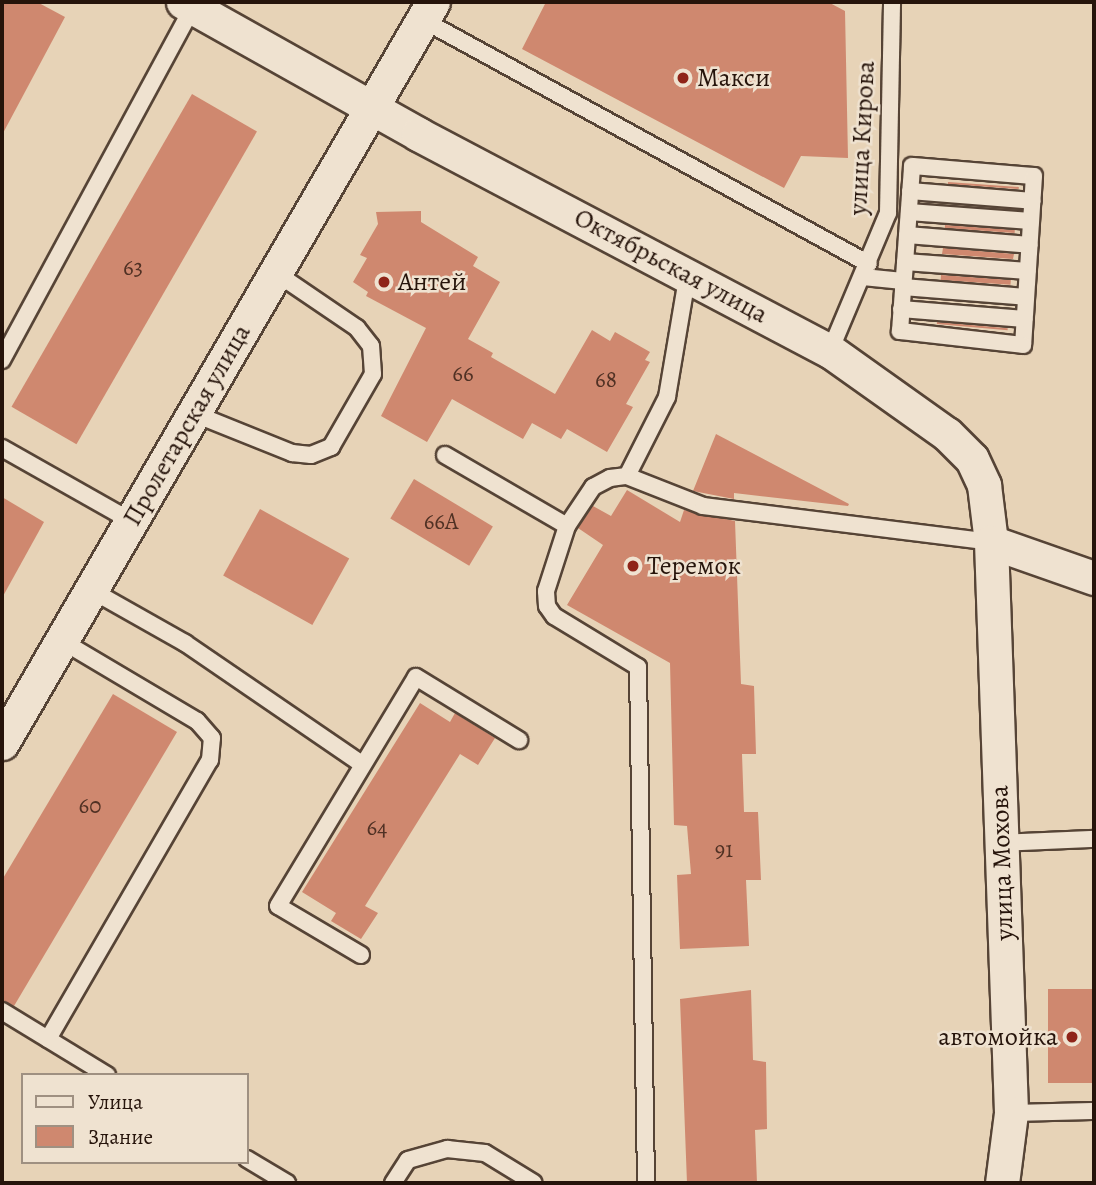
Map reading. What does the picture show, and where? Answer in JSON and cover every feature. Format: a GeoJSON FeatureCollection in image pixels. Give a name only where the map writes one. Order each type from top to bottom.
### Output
{"type":"FeatureCollection","features":[{"type":"Feature","properties":{"kind":"street","name":"Октябрьская улица"},"geometry":{"type":"LineString","coordinates":[[188,4],[373,108],[688,273],[830,351],[947,434],[972,459],[984,485],[991,542]]}},
{"type":"Feature","properties":{"kind":"street","name":"Пролетарская улица"},"geometry":{"type":"LineString","coordinates":[[2,743],[428,11]]}},
{"type":"Feature","properties":{"kind":"street"},"geometry":{"type":"LineString","coordinates":[[991,542],[1094,578]]}},
{"type":"Feature","properties":{"kind":"street","name":"улица Мохова"},"geometry":{"type":"LineString","coordinates":[[991,542],[1011,1114],[1002,1183]]}},
{"type":"Feature","properties":{"kind":"lane","name":"улица Кирова"},"geometry":{"type":"LineString","coordinates":[[830,351],[888,213],[892,2]]}},
{"type":"Feature","properties":{"kind":"lane"},"geometry":{"type":"LineString","coordinates":[[2,360],[188,4]]}},
{"type":"Feature","properties":{"kind":"lane"},"geometry":{"type":"LineString","coordinates":[[428,11],[866,270],[903,284],[1026,298]]}},
{"type":"Feature","properties":{"kind":"lane"},"geometry":{"type":"LineString","coordinates":[[912,166],[1034,176],[1033,201],[1023,345],[900,331],[912,166]]}},
{"type":"Feature","properties":{"kind":"lane"},"geometry":{"type":"LineString","coordinates":[[910,191],[1033,201]]}},
{"type":"Feature","properties":{"kind":"lane"},"geometry":{"type":"LineString","coordinates":[[888,213],[1031,221]]}},
{"type":"Feature","properties":{"kind":"lane"},"geometry":{"type":"LineString","coordinates":[[907,235],[1030,245]]}},
{"type":"Feature","properties":{"kind":"lane"},"geometry":{"type":"LineString","coordinates":[[905,262],[1028,271]]}},
{"type":"Feature","properties":{"kind":"lane"},"geometry":{"type":"LineString","coordinates":[[195,414],[292,453],[311,455],[331,447],[373,374],[371,346],[357,327],[276,273]]}},
{"type":"Feature","properties":{"kind":"lane"},"geometry":{"type":"LineString","coordinates":[[627,477],[667,397],[688,273]]}},
{"type":"Feature","properties":{"kind":"lane"},"geometry":{"type":"LineString","coordinates":[[901,309],[1024,319]]}},
{"type":"Feature","properties":{"kind":"lane"},"geometry":{"type":"LineString","coordinates":[[2,448],[131,521]]}},
{"type":"Feature","properties":{"kind":"lane"},"geometry":{"type":"LineString","coordinates":[[445,455],[567,526]]}},
{"type":"Feature","properties":{"kind":"lane"},"geometry":{"type":"LineString","coordinates":[[646,1183],[638,667],[554,616],[547,606],[545,591],[567,526],[593,487],[610,478],[627,477],[703,506],[991,542]]}},
{"type":"Feature","properties":{"kind":"lane"},"geometry":{"type":"LineString","coordinates":[[91,590],[185,643],[362,765]]}},
{"type":"Feature","properties":{"kind":"lane"},"geometry":{"type":"LineString","coordinates":[[48,1039],[210,760],[212,738],[197,721],[62,641]]}},
{"type":"Feature","properties":{"kind":"lane"},"geometry":{"type":"LineString","coordinates":[[361,955],[278,906],[416,677],[519,740]]}},
{"type":"Feature","properties":{"kind":"lane"},"geometry":{"type":"LineString","coordinates":[[1001,844],[1094,839]]}},
{"type":"Feature","properties":{"kind":"lane"},"geometry":{"type":"LineString","coordinates":[[2,1011],[104,1073]]}},
{"type":"Feature","properties":{"kind":"lane"},"geometry":{"type":"LineString","coordinates":[[1011,1114],[1094,1111]]}},
{"type":"Feature","properties":{"kind":"lane"},"geometry":{"type":"LineString","coordinates":[[393,1183],[408,1160],[447,1149],[485,1153],[534,1183]]}},
{"type":"Feature","properties":{"kind":"lane"},"geometry":{"type":"LineString","coordinates":[[248,1160],[287,1183]]}},
{"type":"Feature","properties":{"kind":"building"},"geometry":{"type":"Polygon","coordinates":[[[2,2],[37,2],[65,17],[2,135],[2,2]]]}},
{"type":"Feature","properties":{"kind":"building"},"geometry":{"type":"Polygon","coordinates":[[[546,2],[828,2],[845,11],[848,158],[801,156],[784,188],[522,49],[546,2]]]}},
{"type":"Feature","properties":{"kind":"building"},"geometry":{"type":"Polygon","coordinates":[[[192,94],[257,132],[76,444],[12,407],[192,94]]]}},
{"type":"Feature","properties":{"kind":"building"},"geometry":{"type":"Polygon","coordinates":[[[948,182],[1019,187],[1019,189],[948,182]]]}},
{"type":"Feature","properties":{"kind":"building"},"geometry":{"type":"Polygon","coordinates":[[[421,211],[421,222],[478,257],[473,266],[500,282],[468,339],[493,353],[491,357],[555,394],[592,330],[610,341],[615,332],[650,352],[645,360],[650,362],[626,404],[633,407],[607,452],[567,429],[561,439],[532,423],[523,439],[452,399],[427,442],[381,416],[426,328],[366,296],[368,292],[353,282],[367,258],[360,255],[378,224],[376,212],[421,211]]]}},
{"type":"Feature","properties":{"kind":"building"},"geometry":{"type":"Polygon","coordinates":[[[945,225],[1015,230],[1015,233],[945,228],[945,225]]]}},
{"type":"Feature","properties":{"kind":"building"},"geometry":{"type":"Polygon","coordinates":[[[943,248],[1014,254],[1013,259],[942,254],[943,248]]]}},
{"type":"Feature","properties":{"kind":"building"},"geometry":{"type":"Polygon","coordinates":[[[941,275],[1011,280],[1010,285],[941,280],[941,275]]]}},
{"type":"Feature","properties":{"kind":"building"},"geometry":{"type":"Polygon","coordinates":[[[937,322],[1008,328],[1008,330],[937,322]]]}},
{"type":"Feature","properties":{"kind":"building"},"geometry":{"type":"Polygon","coordinates":[[[716,434],[849,504],[848,506],[734,493],[734,499],[693,491],[716,434]]]}},
{"type":"Feature","properties":{"kind":"building"},"geometry":{"type":"Polygon","coordinates":[[[414,479],[493,526],[469,566],[390,518],[414,479]]]}},
{"type":"Feature","properties":{"kind":"building"},"geometry":{"type":"Polygon","coordinates":[[[627,490],[680,522],[684,510],[735,521],[741,684],[754,686],[756,754],[742,754],[744,812],[758,812],[761,880],[746,880],[749,946],[680,949],[677,875],[691,874],[687,826],[674,825],[670,663],[567,605],[603,545],[578,528],[593,506],[611,516],[627,490]]]}},
{"type":"Feature","properties":{"kind":"building"},"geometry":{"type":"Polygon","coordinates":[[[2,497],[44,522],[2,598],[2,497]]]}},
{"type":"Feature","properties":{"kind":"building"},"geometry":{"type":"Polygon","coordinates":[[[260,509],[349,558],[312,625],[223,575],[260,509]]]}},
{"type":"Feature","properties":{"kind":"building"},"geometry":{"type":"Polygon","coordinates":[[[113,694],[177,732],[14,1006],[2,1001],[2,880],[113,694]]]}},
{"type":"Feature","properties":{"kind":"building"},"geometry":{"type":"Polygon","coordinates":[[[420,703],[450,722],[455,713],[495,738],[478,765],[460,754],[365,906],[378,913],[361,939],[331,921],[336,913],[302,892],[420,703]]]}},
{"type":"Feature","properties":{"kind":"building","name":"автомойка"},"geometry":{"type":"Polygon","coordinates":[[[1048,989],[1094,989],[1094,1083],[1048,1083],[1048,989]]]}},
{"type":"Feature","properties":{"kind":"building"},"geometry":{"type":"Polygon","coordinates":[[[751,990],[753,1060],[766,1062],[767,1129],[755,1130],[757,1183],[687,1183],[680,999],[751,990]]]}},
{"type":"Feature","properties":{"kind":"place","name":"Макси"},"geometry":{"type":"Point","coordinates":[683,78]}},
{"type":"Feature","properties":{"kind":"place","name":"Антей"},"geometry":{"type":"Point","coordinates":[384,282]}},
{"type":"Feature","properties":{"kind":"place","name":"Теремок"},"geometry":{"type":"Point","coordinates":[633,566]}},
{"type":"Feature","properties":{"kind":"place","name":"автомойка"},"geometry":{"type":"Point","coordinates":[1072,1037]}}]}
